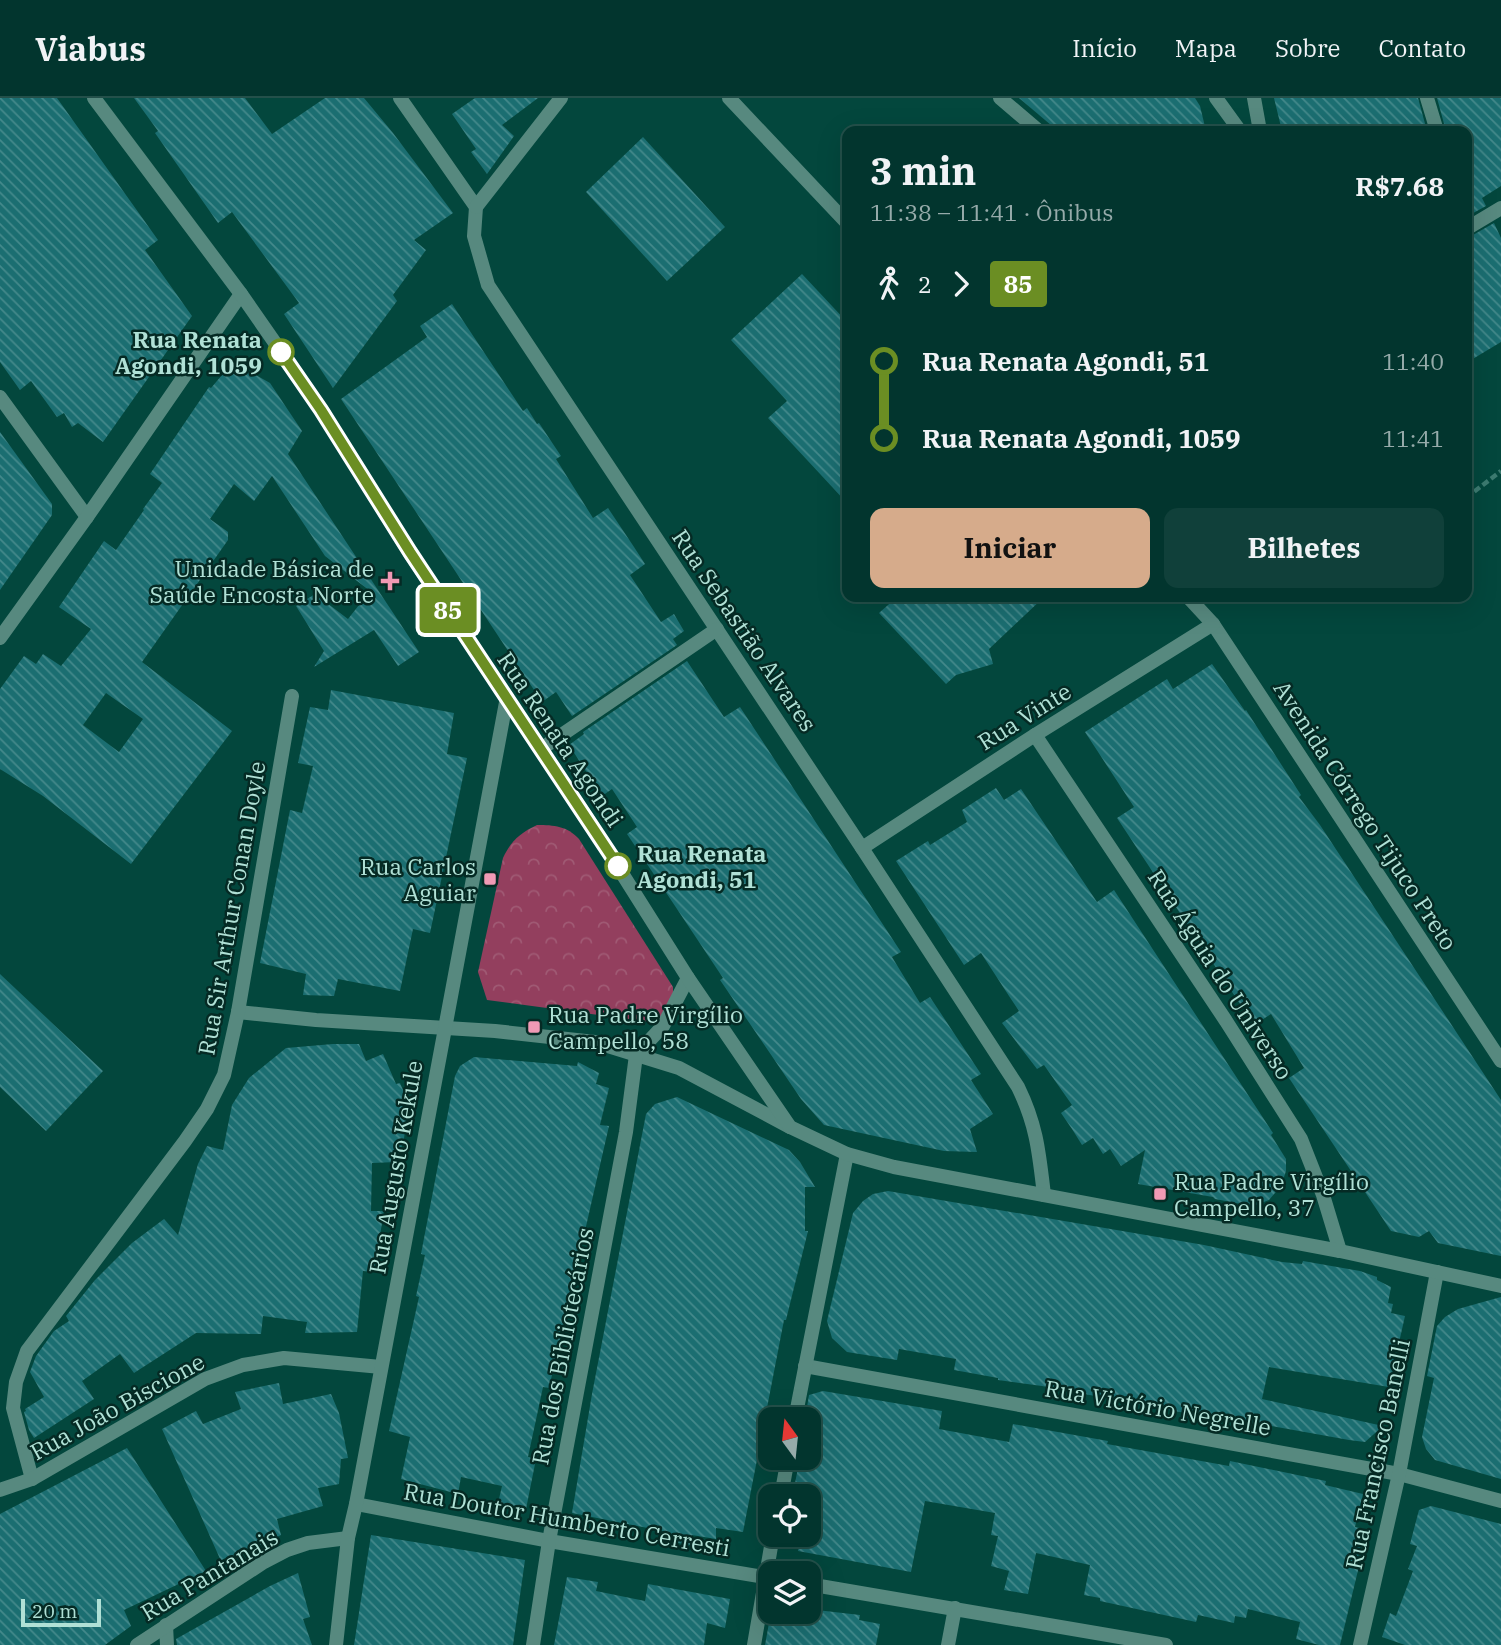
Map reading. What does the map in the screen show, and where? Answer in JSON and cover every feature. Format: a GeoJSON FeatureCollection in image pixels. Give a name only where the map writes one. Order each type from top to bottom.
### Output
{"type":"FeatureCollection","features":[{"type":"Feature","properties":{"kind":"street","name":"Rua Renata Agondi"},"geometry":{"type":"LineString","coordinates":[[94,98],[241,294],[321,410],[410,552],[589,821],[688,978],[790,1127]]}},
{"type":"Feature","properties":{"kind":"street"},"geometry":{"type":"LineString","coordinates":[[400,98],[477,207],[561,98]]}},
{"type":"Feature","properties":{"kind":"street"},"geometry":{"type":"LineString","coordinates":[[729,98],[842,218]]}},
{"type":"Feature","properties":{"kind":"street"},"geometry":{"type":"LineString","coordinates":[[1000,98],[1033,126]]}},
{"type":"Feature","properties":{"kind":"street"},"geometry":{"type":"LineString","coordinates":[[1216,98],[1236,126]]}},
{"type":"Feature","properties":{"kind":"street"},"geometry":{"type":"LineString","coordinates":[[1254,98],[1259,126]]}},
{"type":"Feature","properties":{"kind":"street"},"geometry":{"type":"LineString","coordinates":[[1427,98],[1435,126]]}},
{"type":"Feature","properties":{"kind":"street","name":"Rua Sebastião Alvares"},"geometry":{"type":"LineString","coordinates":[[477,207],[474,236],[488,285],[862,848],[1017,1087],[1030,1111],[1038,1140],[1044,1195]]}},
{"type":"Feature","properties":{"kind":"street"},"geometry":{"type":"LineString","coordinates":[[1472,225],[1501,208]]}},
{"type":"Feature","properties":{"kind":"street"},"geometry":{"type":"LineString","coordinates":[[0,638],[241,294]]}},
{"type":"Feature","properties":{"kind":"street"},"geometry":{"type":"LineString","coordinates":[[0,397],[87,517]]}},
{"type":"Feature","properties":{"kind":"street","name":"Avenida Córrego Tijuco Preto"},"geometry":{"type":"LineString","coordinates":[[1193,602],[1213,624],[1501,1061]]}},
{"type":"Feature","properties":{"kind":"street","name":"Rua Vinte"},"geometry":{"type":"LineString","coordinates":[[862,848],[1213,624]]}},
{"type":"Feature","properties":{"kind":"street"},"geometry":{"type":"LineString","coordinates":[[541,749],[717,629]]}},
{"type":"Feature","properties":{"kind":"street","name":"Rua Sir Arthur Conan Doyle"},"geometry":{"type":"LineString","coordinates":[[32,1479],[13,1408],[16,1382],[27,1351],[185,1141],[207,1109],[224,1074],[238,1012],[292,696]]}},
{"type":"Feature","properties":{"kind":"street","name":"Rua Augusto Kekule"},"geometry":{"type":"LineString","coordinates":[[336,1645],[348,1538],[507,698]]}},
{"type":"Feature","properties":{"kind":"street","name":"Rua Águia do Universo"},"geometry":{"type":"LineString","coordinates":[[1035,736],[1226,1021],[1301,1139],[1323,1195],[1340,1251]]}},
{"type":"Feature","properties":{"kind":"street"},"geometry":{"type":"LineString","coordinates":[[636,1055],[663,1026],[688,978]]}},
{"type":"Feature","properties":{"kind":"street"},"geometry":{"type":"LineString","coordinates":[[238,1012],[316,1020],[443,1027],[595,1042],[679,1068],[847,1154],[894,1167],[1340,1251],[1501,1286]]}},
{"type":"Feature","properties":{"kind":"street","name":"Rua dos Bibliotecários"},"geometry":{"type":"LineString","coordinates":[[533,1645],[549,1541],[626,1132],[636,1055]]}},
{"type":"Feature","properties":{"kind":"street"},"geometry":{"type":"LineString","coordinates":[[797,1407],[847,1154]]}},
{"type":"Feature","properties":{"kind":"street","name":"Rua Francisco Banelli"},"geometry":{"type":"LineString","coordinates":[[1360,1645],[1399,1474],[1437,1272]]}},
{"type":"Feature","properties":{"kind":"street","name":"Rua João Biscione"},"geometry":{"type":"LineString","coordinates":[[0,1490],[32,1479],[205,1379],[243,1365],[284,1358],[382,1367]]}},
{"type":"Feature","properties":{"kind":"street","name":"Rua Victório Negrelle"},"geometry":{"type":"LineString","coordinates":[[805,1366],[1399,1474],[1501,1501]]}},
{"type":"Feature","properties":{"kind":"street","name":"Rua Doutor Humberto Cerresti"},"geometry":{"type":"LineString","coordinates":[[356,1504],[549,1541],[758,1576]]}},
{"type":"Feature","properties":{"kind":"street","name":"Rua Pantanais"},"geometry":{"type":"LineString","coordinates":[[137,1645],[264,1562],[287,1550],[309,1543],[348,1538]]}},
{"type":"Feature","properties":{"kind":"street"},"geometry":{"type":"LineString","coordinates":[[821,1586],[1163,1645]]}},
{"type":"Feature","properties":{"kind":"street"},"geometry":{"type":"LineString","coordinates":[[948,1645],[954,1608]]}},
{"type":"Feature","properties":{"kind":"street"},"geometry":{"type":"LineString","coordinates":[[754,1645],[758,1624]]}},
{"type":"Feature","properties":{"kind":"street"},"geometry":{"type":"LineString","coordinates":[[166,1625],[167,1645]]}},
{"type":"Feature","properties":{"kind":"path"},"geometry":{"type":"LineString","coordinates":[[1472,493],[1501,471]]}},
{"type":"Feature","properties":{"kind":"green space"},"geometry":{"type":"Polygon","coordinates":[[[537,825],[560,827],[579,839],[673,987],[673,1025],[487,1000],[478,972],[503,858],[517,838],[537,825]]]}},
{"type":"Feature","properties":{"kind":"building"},"geometry":{"type":"Polygon","coordinates":[[[0,98],[57,98],[158,240],[145,250],[192,316],[103,442],[78,423],[72,427],[64,413],[57,417],[31,381],[20,390],[0,362],[0,98]]]}},
{"type":"Feature","properties":{"kind":"building"},"geometry":{"type":"Polygon","coordinates":[[[134,98],[245,98],[272,134],[325,98],[364,98],[453,213],[414,240],[426,250],[393,295],[397,301],[333,388],[284,314],[299,303],[232,212],[218,223],[134,98]]]}},
{"type":"Feature","properties":{"kind":"building"},"geometry":{"type":"Polygon","coordinates":[[[475,98],[538,98],[502,125],[514,136],[487,174],[471,152],[476,149],[452,114],[475,98]]]}},
{"type":"Feature","properties":{"kind":"building"},"geometry":{"type":"Polygon","coordinates":[[[1019,98],[1195,98],[1205,126],[1052,126],[1019,98]]]}},
{"type":"Feature","properties":{"kind":"building"},"geometry":{"type":"Polygon","coordinates":[[[1274,98],[1418,98],[1426,126],[1281,126],[1274,98]]]}},
{"type":"Feature","properties":{"kind":"building"},"geometry":{"type":"Polygon","coordinates":[[[1437,98],[1501,98],[1501,186],[1482,198],[1486,206],[1472,214],[1472,126],[1445,126],[1437,98]]]}},
{"type":"Feature","properties":{"kind":"building"},"geometry":{"type":"Polygon","coordinates":[[[643,137],[725,227],[667,281],[586,192],[643,137]]]}},
{"type":"Feature","properties":{"kind":"building"},"geometry":{"type":"Polygon","coordinates":[[[1494,223],[1501,238],[1501,342],[1472,359],[1472,236],[1494,223]]]}},
{"type":"Feature","properties":{"kind":"building"},"geometry":{"type":"Polygon","coordinates":[[[802,274],[842,317],[842,498],[768,418],[787,401],[731,340],[802,274]]]}},
{"type":"Feature","properties":{"kind":"building"},"geometry":{"type":"Polygon","coordinates":[[[452,304],[523,411],[527,408],[561,456],[556,459],[593,518],[608,508],[634,547],[645,564],[630,575],[661,622],[674,614],[684,631],[673,639],[677,645],[572,716],[556,692],[542,702],[341,399],[427,337],[420,326],[452,304]]]}},
{"type":"Feature","properties":{"kind":"building"},"geometry":{"type":"Polygon","coordinates":[[[233,362],[270,383],[302,431],[288,454],[419,652],[398,666],[374,630],[314,667],[324,651],[296,606],[315,594],[348,619],[370,591],[325,556],[272,476],[254,501],[234,484],[210,519],[228,532],[228,540],[142,662],[232,731],[131,864],[43,796],[0,769],[0,689],[24,656],[36,664],[43,654],[61,666],[91,629],[59,607],[104,541],[116,550],[144,510],[162,483],[150,474],[209,387],[211,388],[233,362]],[[106,693],[83,725],[119,752],[143,719],[106,693]]]}},
{"type":"Feature","properties":{"kind":"building"},"geometry":{"type":"Polygon","coordinates":[[[0,432],[52,504],[52,515],[0,590],[0,432]]]}},
{"type":"Feature","properties":{"kind":"building"},"geometry":{"type":"Polygon","coordinates":[[[891,602],[1039,602],[989,649],[993,664],[956,675],[946,684],[879,613],[891,602]]]}},
{"type":"Feature","properties":{"kind":"building"},"geometry":{"type":"Polygon","coordinates":[[[687,661],[724,717],[740,707],[901,952],[892,957],[920,1003],[930,997],[981,1074],[971,1080],[993,1114],[970,1129],[977,1152],[944,1151],[824,1125],[801,1099],[720,980],[723,978],[627,834],[637,827],[612,789],[602,796],[569,745],[584,734],[583,732],[687,661]]]}},
{"type":"Feature","properties":{"kind":"building"},"geometry":{"type":"Polygon","coordinates":[[[1212,664],[1246,710],[1301,795],[1299,797],[1501,1100],[1501,1256],[1438,1243],[1429,1231],[1419,1237],[1391,1231],[1289,1078],[1304,1068],[1271,1014],[1254,1025],[1117,818],[1134,807],[1085,732],[1167,679],[1173,689],[1212,664]]]}},
{"type":"Feature","properties":{"kind":"building"},"geometry":{"type":"Polygon","coordinates":[[[331,690],[454,713],[447,754],[467,758],[430,933],[413,929],[400,991],[338,979],[334,996],[303,995],[306,974],[260,963],[290,810],[302,813],[313,766],[298,763],[310,707],[328,710],[331,690]]]}},
{"type":"Feature","properties":{"kind":"building"},"geometry":{"type":"Polygon","coordinates":[[[996,788],[1004,800],[1021,789],[1097,902],[1114,890],[1273,1133],[1271,1135],[1286,1159],[1286,1171],[1281,1186],[1269,1200],[1256,1205],[1246,1205],[1138,1184],[1145,1150],[1121,1166],[1110,1149],[1103,1154],[1093,1138],[1082,1145],[1061,1113],[1072,1105],[1044,1065],[1037,1069],[1002,1023],[1019,1011],[981,953],[964,965],[896,861],[928,841],[930,845],[967,822],[962,810],[996,788]]]}},
{"type":"Feature","properties":{"kind":"building"},"geometry":{"type":"Polygon","coordinates":[[[0,974],[103,1071],[46,1131],[0,1087],[0,974]]]}},
{"type":"Feature","properties":{"kind":"building"},"geometry":{"type":"Polygon","coordinates":[[[359,1044],[366,1061],[383,1054],[396,1084],[400,1083],[408,1102],[404,1139],[397,1162],[372,1163],[371,1211],[384,1211],[374,1272],[363,1271],[357,1332],[305,1333],[307,1322],[263,1316],[261,1334],[196,1333],[134,1373],[120,1354],[82,1381],[94,1399],[34,1438],[24,1412],[44,1397],[30,1372],[36,1356],[54,1331],[69,1321],[66,1316],[95,1280],[132,1243],[164,1219],[178,1235],[198,1164],[207,1146],[223,1150],[232,1105],[249,1078],[286,1048],[359,1044]]]}},
{"type":"Feature","properties":{"kind":"building"},"geometry":{"type":"Polygon","coordinates":[[[474,1057],[577,1066],[578,1062],[599,1073],[596,1084],[609,1088],[600,1125],[609,1126],[549,1388],[543,1387],[528,1457],[536,1459],[526,1509],[498,1503],[502,1486],[461,1477],[458,1494],[401,1479],[410,1437],[389,1431],[419,1297],[416,1296],[425,1255],[421,1254],[455,1076],[460,1066],[474,1057]]]}},
{"type":"Feature","properties":{"kind":"building"},"geometry":{"type":"Polygon","coordinates":[[[677,1097],[789,1150],[800,1162],[815,1187],[805,1187],[805,1231],[808,1231],[784,1320],[767,1407],[758,1407],[758,1454],[743,1532],[716,1528],[716,1539],[692,1535],[690,1545],[667,1541],[668,1532],[572,1513],[646,1114],[655,1104],[677,1097]]]}},
{"type":"Feature","properties":{"kind":"building"},"geometry":{"type":"Polygon","coordinates":[[[888,1191],[1204,1245],[1282,1262],[1302,1264],[1303,1261],[1360,1271],[1377,1277],[1377,1280],[1391,1287],[1388,1303],[1393,1304],[1391,1313],[1405,1316],[1389,1387],[1269,1367],[1262,1399],[1383,1426],[1365,1442],[1349,1440],[1254,1423],[1254,1426],[998,1380],[954,1370],[956,1359],[899,1349],[897,1360],[847,1352],[832,1338],[827,1321],[853,1213],[873,1194],[888,1191]]]}},
{"type":"Feature","properties":{"kind":"building"},"geometry":{"type":"Polygon","coordinates":[[[1501,1297],[1501,1479],[1435,1460],[1426,1449],[1422,1437],[1434,1378],[1427,1376],[1437,1326],[1458,1309],[1501,1297]]]}},
{"type":"Feature","properties":{"kind":"building"},"geometry":{"type":"Polygon","coordinates":[[[279,1383],[283,1404],[331,1394],[339,1413],[348,1458],[341,1459],[339,1484],[318,1488],[323,1506],[277,1519],[281,1535],[227,1561],[225,1558],[221,1561],[162,1429],[196,1411],[203,1424],[241,1409],[235,1392],[279,1383]]]}},
{"type":"Feature","properties":{"kind":"building"},"geometry":{"type":"Polygon","coordinates":[[[823,1391],[942,1411],[939,1429],[1009,1442],[1013,1424],[1229,1466],[1230,1461],[1326,1481],[1325,1485],[1363,1494],[1355,1527],[1364,1529],[1358,1557],[1361,1558],[1340,1645],[1319,1645],[1296,1639],[1300,1622],[1248,1609],[1246,1618],[1235,1616],[1234,1623],[1198,1615],[1196,1622],[1100,1601],[1100,1598],[1084,1595],[1090,1565],[1036,1553],[1028,1594],[1004,1590],[1009,1571],[991,1566],[998,1536],[991,1535],[995,1513],[925,1501],[911,1572],[798,1551],[799,1547],[821,1547],[821,1484],[795,1484],[798,1470],[821,1470],[821,1407],[807,1407],[809,1395],[823,1391]]]}},
{"type":"Feature","properties":{"kind":"building"},"geometry":{"type":"Polygon","coordinates":[[[127,1448],[206,1571],[124,1610],[131,1626],[105,1645],[0,1645],[0,1514],[127,1448]]]}},
{"type":"Feature","properties":{"kind":"building"},"geometry":{"type":"Polygon","coordinates":[[[1431,1506],[1501,1524],[1501,1645],[1405,1645],[1382,1637],[1390,1613],[1396,1616],[1413,1571],[1408,1569],[1417,1546],[1410,1544],[1419,1510],[1431,1506]]]}},
{"type":"Feature","properties":{"kind":"building"},"geometry":{"type":"Polygon","coordinates":[[[371,1535],[525,1560],[513,1645],[354,1645],[371,1535]]]}},
{"type":"Feature","properties":{"kind":"building"},"geometry":{"type":"Polygon","coordinates":[[[298,1573],[310,1617],[303,1619],[312,1645],[177,1645],[176,1639],[298,1573]]]}},
{"type":"Feature","properties":{"kind":"building"},"geometry":{"type":"Polygon","coordinates":[[[567,1577],[598,1582],[596,1591],[645,1601],[648,1584],[730,1599],[725,1628],[707,1623],[704,1645],[554,1645],[567,1577]]]}},
{"type":"Feature","properties":{"kind":"building"},"geometry":{"type":"Polygon","coordinates":[[[821,1610],[860,1615],[859,1620],[880,1624],[876,1645],[765,1645],[769,1624],[821,1624],[821,1610]]]}},
{"type":"Feature","properties":{"kind":"bus line","name":"85"},"geometry":{"type":"LineString","coordinates":[[281,352],[618,866]]}},
{"type":"Feature","properties":{"kind":"place","name":"Rua Renata Agondi, 1059"},"geometry":{"type":"Point","coordinates":[281,352]}},
{"type":"Feature","properties":{"kind":"place","name":"Unidade Básica de Saúde Encosta Norte"},"geometry":{"type":"Point","coordinates":[390,581]}},
{"type":"Feature","properties":{"kind":"place","name":"Rua Renata Agondi, 51"},"geometry":{"type":"Point","coordinates":[618,866]}},
{"type":"Feature","properties":{"kind":"place","name":"Rua Carlos Aguiar"},"geometry":{"type":"Point","coordinates":[490,879]}},
{"type":"Feature","properties":{"kind":"place","name":"Rua Padre Virgílio Campello, 58"},"geometry":{"type":"Point","coordinates":[534,1027]}},
{"type":"Feature","properties":{"kind":"place","name":"Rua Padre Virgílio Campello, 37"},"geometry":{"type":"Point","coordinates":[1160,1194]}}]}
